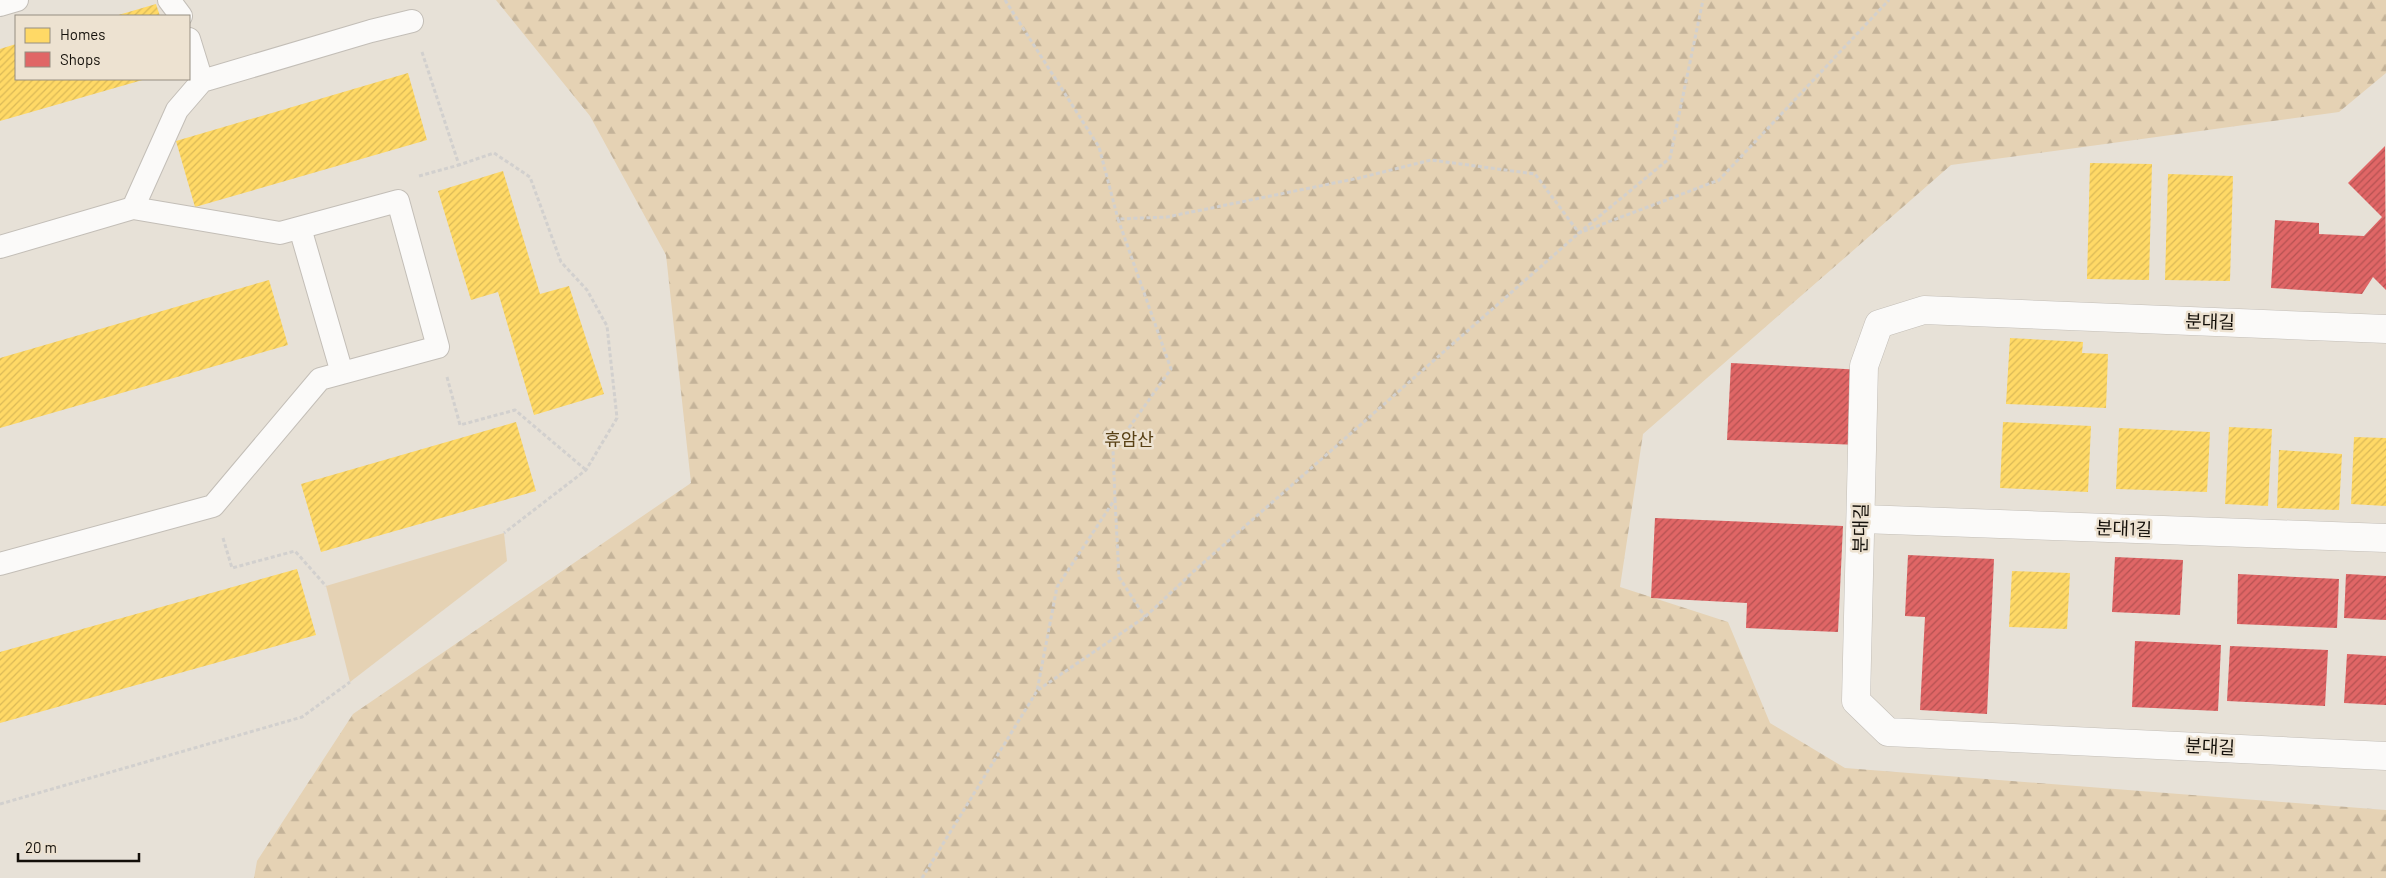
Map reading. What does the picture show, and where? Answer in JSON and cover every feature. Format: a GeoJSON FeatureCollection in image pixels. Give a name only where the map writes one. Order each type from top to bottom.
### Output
{"type":"FeatureCollection","features":[{"type":"Feature","properties":{"kind":"street","name":"분대길"},"geometry":{"type":"LineString","coordinates":[[2386,329],[1924,310],[1879,324],[1864,366],[1862,519],[1856,701],[1888,732],[2386,756]]}},
{"type":"Feature","properties":{"kind":"street","name":"분대1길"},"geometry":{"type":"LineString","coordinates":[[1862,519],[2386,538]]}},
{"type":"Feature","properties":{"kind":"lane"},"geometry":{"type":"LineString","coordinates":[[0,5],[17,0]]}},
{"type":"Feature","properties":{"kind":"lane"},"geometry":{"type":"LineString","coordinates":[[169,0],[181,15]]}},
{"type":"Feature","properties":{"kind":"lane"},"geometry":{"type":"LineString","coordinates":[[133,208],[177,110],[202,81],[370,31],[412,21]]}},
{"type":"Feature","properties":{"kind":"lane"},"geometry":{"type":"LineString","coordinates":[[190,42],[202,81]]}},
{"type":"Feature","properties":{"kind":"lane"},"geometry":{"type":"LineString","coordinates":[[0,247],[133,208],[280,233],[398,201],[438,347],[320,379],[213,506],[0,564]]}},
{"type":"Feature","properties":{"kind":"lane"},"geometry":{"type":"LineString","coordinates":[[300,228],[342,373]]}},
{"type":"Feature","properties":{"kind":"path"},"geometry":{"type":"LineString","coordinates":[[1005,0],[1099,147],[1118,219],[1170,369],[1113,450],[1120,577],[1145,616]]}},
{"type":"Feature","properties":{"kind":"path"},"geometry":{"type":"LineString","coordinates":[[1037,691],[1145,616],[1579,233],[1670,158],[1703,0]]}},
{"type":"Feature","properties":{"kind":"path"},"geometry":{"type":"LineString","coordinates":[[1579,233],[1719,180],[1889,0]]}},
{"type":"Feature","properties":{"kind":"path"},"geometry":{"type":"LineString","coordinates":[[412,21],[459,164],[494,153],[530,177],[561,262],[587,290],[606,326],[616,418],[586,470],[504,533]]}},
{"type":"Feature","properties":{"kind":"path"},"geometry":{"type":"LineString","coordinates":[[1118,219],[1166,217],[1358,178],[1431,160],[1535,174],[1579,233]]}},
{"type":"Feature","properties":{"kind":"path"},"geometry":{"type":"LineString","coordinates":[[438,347],[460,425],[515,410],[586,470]]}},
{"type":"Feature","properties":{"kind":"path"},"geometry":{"type":"LineString","coordinates":[[922,878],[1037,691],[1056,587],[1115,499]]}},
{"type":"Feature","properties":{"kind":"path"},"geometry":{"type":"LineString","coordinates":[[213,506],[232,568],[295,551],[326,586]]}},
{"type":"Feature","properties":{"kind":"path"},"geometry":{"type":"LineString","coordinates":[[0,804],[302,717],[350,682]]}},
{"type":"Feature","properties":{"kind":"green space","name":"휴암산"},"geometry":{"type":"Polygon","coordinates":[[[496,0],[2386,0],[2386,73],[2339,112],[1951,165],[1643,434],[1620,587],[1728,622],[1770,723],[1845,768],[2386,810],[2386,878],[254,878],[257,861],[353,714],[691,483],[666,255],[590,116],[496,0]]]}},
{"type":"Feature","properties":{"kind":"green space"},"geometry":{"type":"Polygon","coordinates":[[[504,533],[507,561],[350,682],[326,586],[504,533]]]}},
{"type":"Feature","properties":{"kind":"building: Homes"},"geometry":{"type":"Polygon","coordinates":[[[156,4],[160,15],[118,15],[156,4]]]}},
{"type":"Feature","properties":{"kind":"building: Homes"},"geometry":{"type":"Polygon","coordinates":[[[15,44],[15,80],[143,80],[0,121],[0,49],[15,44]]]}},
{"type":"Feature","properties":{"kind":"building: Homes"},"geometry":{"type":"Polygon","coordinates":[[[408,73],[427,140],[195,207],[176,141],[408,73]]]}},
{"type":"Feature","properties":{"kind":"building: Homes"},"geometry":{"type":"Polygon","coordinates":[[[2090,163],[2152,164],[2149,280],[2087,279],[2090,163]]]}},
{"type":"Feature","properties":{"kind":"building: Homes"},"geometry":{"type":"Polygon","coordinates":[[[503,171],[540,294],[569,286],[604,394],[534,415],[498,292],[471,300],[438,191],[503,171]]]}},
{"type":"Feature","properties":{"kind":"building: Homes"},"geometry":{"type":"Polygon","coordinates":[[[2168,174],[2233,176],[2230,281],[2165,280],[2168,174]]]}},
{"type":"Feature","properties":{"kind":"building: Homes"},"geometry":{"type":"Polygon","coordinates":[[[269,280],[288,345],[0,428],[0,358],[269,280]]]}},
{"type":"Feature","properties":{"kind":"building: Homes"},"geometry":{"type":"Polygon","coordinates":[[[2010,338],[2083,342],[2082,353],[2108,354],[2106,408],[2006,404],[2010,338]]]}},
{"type":"Feature","properties":{"kind":"building: Homes"},"geometry":{"type":"Polygon","coordinates":[[[516,422],[536,491],[321,552],[301,484],[516,422]]]}},
{"type":"Feature","properties":{"kind":"building: Homes"},"geometry":{"type":"Polygon","coordinates":[[[2003,422],[2091,426],[2088,492],[2000,488],[2003,422]]]}},
{"type":"Feature","properties":{"kind":"building: Homes"},"geometry":{"type":"Polygon","coordinates":[[[2229,427],[2272,429],[2268,506],[2225,504],[2229,427]]]}},
{"type":"Feature","properties":{"kind":"building: Homes"},"geometry":{"type":"Polygon","coordinates":[[[2119,428],[2210,432],[2207,492],[2116,489],[2119,428]]]}},
{"type":"Feature","properties":{"kind":"building: Homes"},"geometry":{"type":"Polygon","coordinates":[[[2354,437],[2386,438],[2386,506],[2351,504],[2354,437]]]}},
{"type":"Feature","properties":{"kind":"building: Homes"},"geometry":{"type":"Polygon","coordinates":[[[2279,450],[2342,454],[2339,510],[2277,508],[2279,450]]]}},
{"type":"Feature","properties":{"kind":"building: Homes"},"geometry":{"type":"Polygon","coordinates":[[[297,569],[316,635],[0,723],[0,652],[297,569]]]}},
{"type":"Feature","properties":{"kind":"building: Homes"},"geometry":{"type":"Polygon","coordinates":[[[2012,571],[2070,573],[2067,629],[2009,627],[2012,571]]]}},
{"type":"Feature","properties":{"kind":"building: Shops"},"geometry":{"type":"Polygon","coordinates":[[[2385,146],[2386,290],[2373,277],[2362,294],[2271,288],[2275,220],[2319,223],[2319,234],[2364,236],[2382,217],[2348,183],[2385,146]]]}},
{"type":"Feature","properties":{"kind":"building: Shops"},"geometry":{"type":"Polygon","coordinates":[[[1731,363],[1864,370],[1860,445],[1727,440],[1731,363]]]}},
{"type":"Feature","properties":{"kind":"building: Shops"},"geometry":{"type":"Polygon","coordinates":[[[1655,518],[1843,526],[1838,632],[1746,628],[1747,603],[1651,598],[1655,518]]]}},
{"type":"Feature","properties":{"kind":"building: Shops"},"geometry":{"type":"Polygon","coordinates":[[[1908,555],[1994,559],[1987,714],[1920,710],[1925,617],[1905,616],[1908,555]]]}},
{"type":"Feature","properties":{"kind":"building: Shops"},"geometry":{"type":"Polygon","coordinates":[[[2115,557],[2183,560],[2180,615],[2112,612],[2115,557]]]}},
{"type":"Feature","properties":{"kind":"building: Shops"},"geometry":{"type":"Polygon","coordinates":[[[2238,574],[2339,579],[2337,628],[2237,624],[2238,574]]]}},
{"type":"Feature","properties":{"kind":"building: Shops"},"geometry":{"type":"Polygon","coordinates":[[[2346,574],[2386,576],[2386,620],[2344,618],[2346,574]]]}},
{"type":"Feature","properties":{"kind":"building: Shops"},"geometry":{"type":"Polygon","coordinates":[[[2135,641],[2221,645],[2218,711],[2132,707],[2135,641]]]}},
{"type":"Feature","properties":{"kind":"building: Shops"},"geometry":{"type":"Polygon","coordinates":[[[2230,646],[2328,650],[2325,706],[2227,701],[2230,646]]]}},
{"type":"Feature","properties":{"kind":"building: Shops"},"geometry":{"type":"Polygon","coordinates":[[[2347,654],[2386,656],[2386,705],[2344,703],[2347,654]]]}}]}
